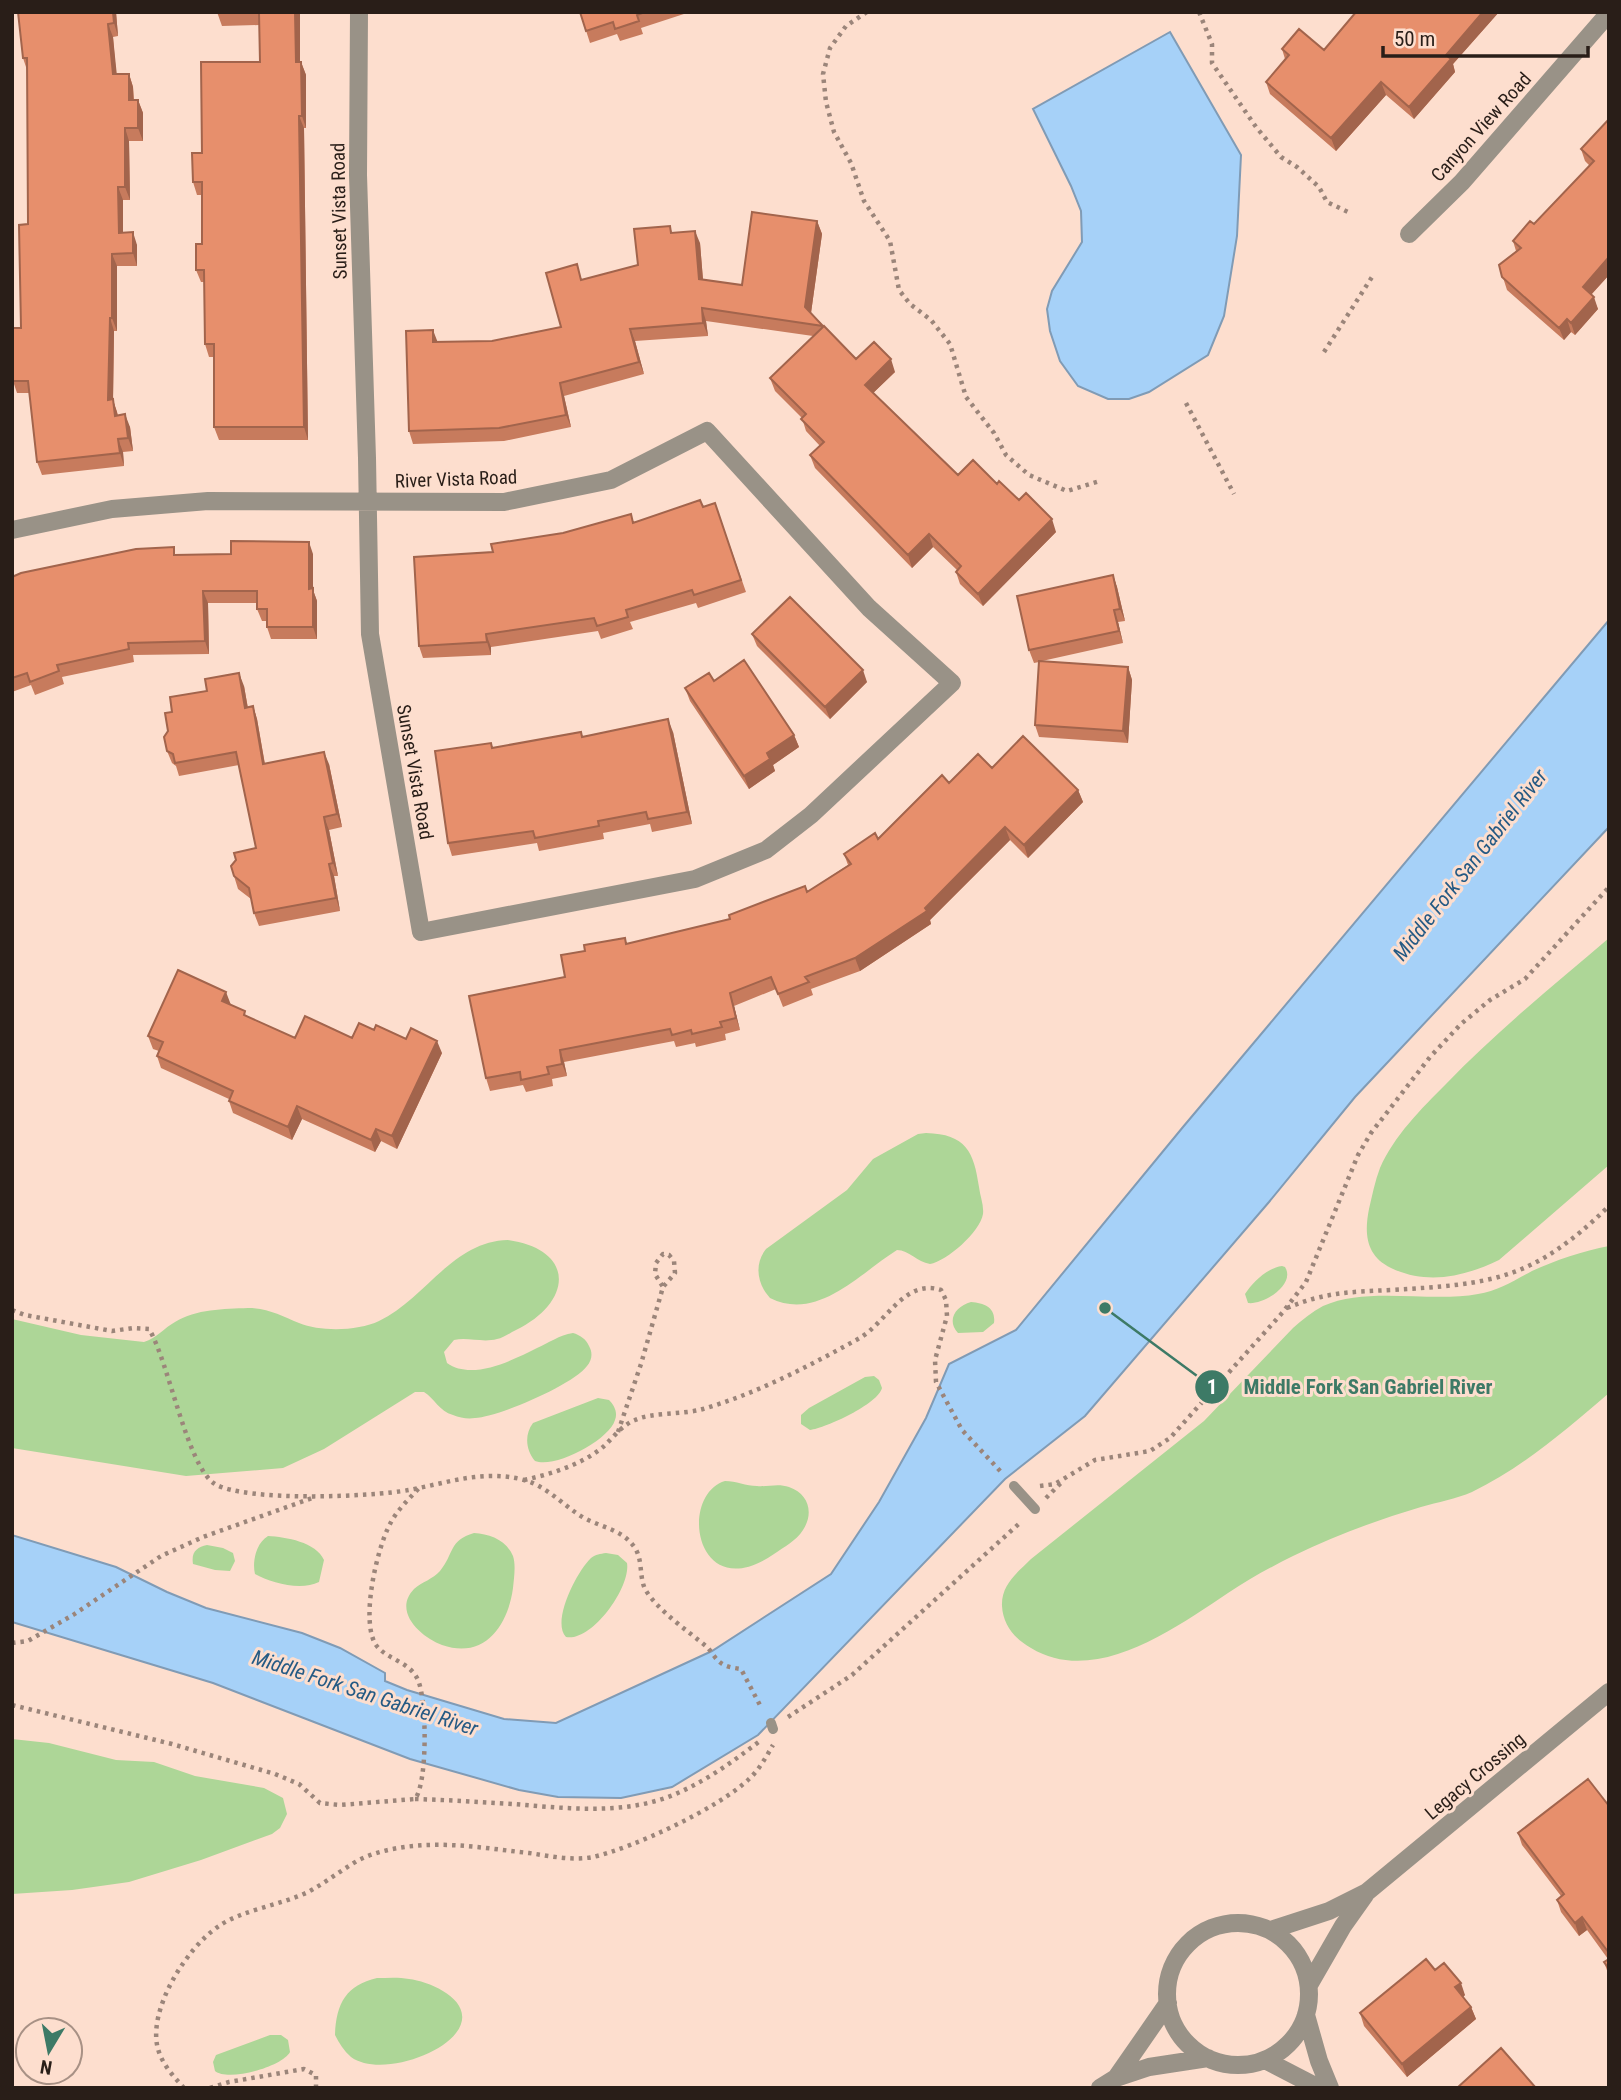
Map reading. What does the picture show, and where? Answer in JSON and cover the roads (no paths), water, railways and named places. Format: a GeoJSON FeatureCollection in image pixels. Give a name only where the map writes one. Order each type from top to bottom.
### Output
{"type":"FeatureCollection","features":[{"type":"Feature","properties":{"kind":"street","name":"Sunset Vista Road"},"geometry":{"type":"LineString","coordinates":[[359,12],[358,175],[370,634],[421,932],[695,879],[766,850],[811,815],[952,683]]}},
{"type":"Feature","properties":{"kind":"street","name":"Canyon View Road"},"geometry":{"type":"LineString","coordinates":[[1409,234],[1462,182],[1609,13]]}},
{"type":"Feature","properties":{"kind":"street","name":"River Vista Road"},"geometry":{"type":"LineString","coordinates":[[12,530],[112,509],[194,502],[504,502],[611,480],[707,431],[869,608],[952,683]]}},
{"type":"Feature","properties":{"kind":"street","name":"Legacy Crossing"},"geometry":{"type":"LineString","coordinates":[[1271,1930],[1329,1911],[1367,1892],[1608,1694]]}},
{"type":"Feature","properties":{"kind":"street","name":"Legacy Crossing"},"geometry":{"type":"LineString","coordinates":[[1309,1985],[1343,1926],[1367,1892]]}},
{"type":"Feature","properties":{"kind":"street","name":"Legacy Crossing"},"geometry":{"type":"LineString","coordinates":[[1226,1923],[1250,1923],[1271,1930],[1290,1944],[1303,1963],[1309,1985],[1306,2015],[1300,2030],[1285,2048],[1265,2060],[1241,2065],[1217,2062],[1196,2052],[1179,2034],[1169,2012],[1166,1988],[1172,1965],[1185,1945],[1204,1930],[1226,1923]]}},
{"type":"Feature","properties":{"kind":"street"},"geometry":{"type":"LineString","coordinates":[[1116,2078],[1168,2003]]}},
{"type":"Feature","properties":{"kind":"street"},"geometry":{"type":"LineString","coordinates":[[1306,2015],[1331,2088]]}},
{"type":"Feature","properties":{"kind":"street"},"geometry":{"type":"LineString","coordinates":[[1100,2088],[1116,2078],[1149,2067],[1208,2058]]}},
{"type":"Feature","properties":{"kind":"street"},"geometry":{"type":"LineString","coordinates":[[1265,2060],[1319,2088]]}},
{"type":"Feature","properties":{"kind":"lane"},"geometry":{"type":"LineString","coordinates":[[1014,1486],[1035,1509]]}},
{"type":"Feature","properties":{"kind":"water"},"geometry":{"type":"Polygon","coordinates":[[[1170,32],[1241,155],[1237,236],[1224,316],[1208,355],[1149,392],[1129,399],[1108,399],[1078,386],[1060,361],[1050,331],[1047,309],[1052,291],[1082,242],[1081,211],[1033,109],[1170,32]]]}},
{"type":"Feature","properties":{"kind":"water"},"geometry":{"type":"Polygon","coordinates":[[[1609,620],[1609,827],[1355,1097],[1269,1202],[1085,1416],[1005,1479],[758,1735],[672,1787],[621,1798],[558,1797],[519,1790],[410,1759],[213,1683],[12,1622],[12,1535],[116,1567],[206,1608],[302,1633],[340,1648],[385,1673],[385,1681],[504,1719],[556,1723],[712,1651],[831,1574],[879,1502],[926,1418],[949,1364],[1016,1330],[1609,620]]]}},
{"type":"Feature","properties":{"kind":"place","name":"Middle Fork San Gabriel River"},"geometry":{"type":"Point","coordinates":[1105,1308]}}]}
